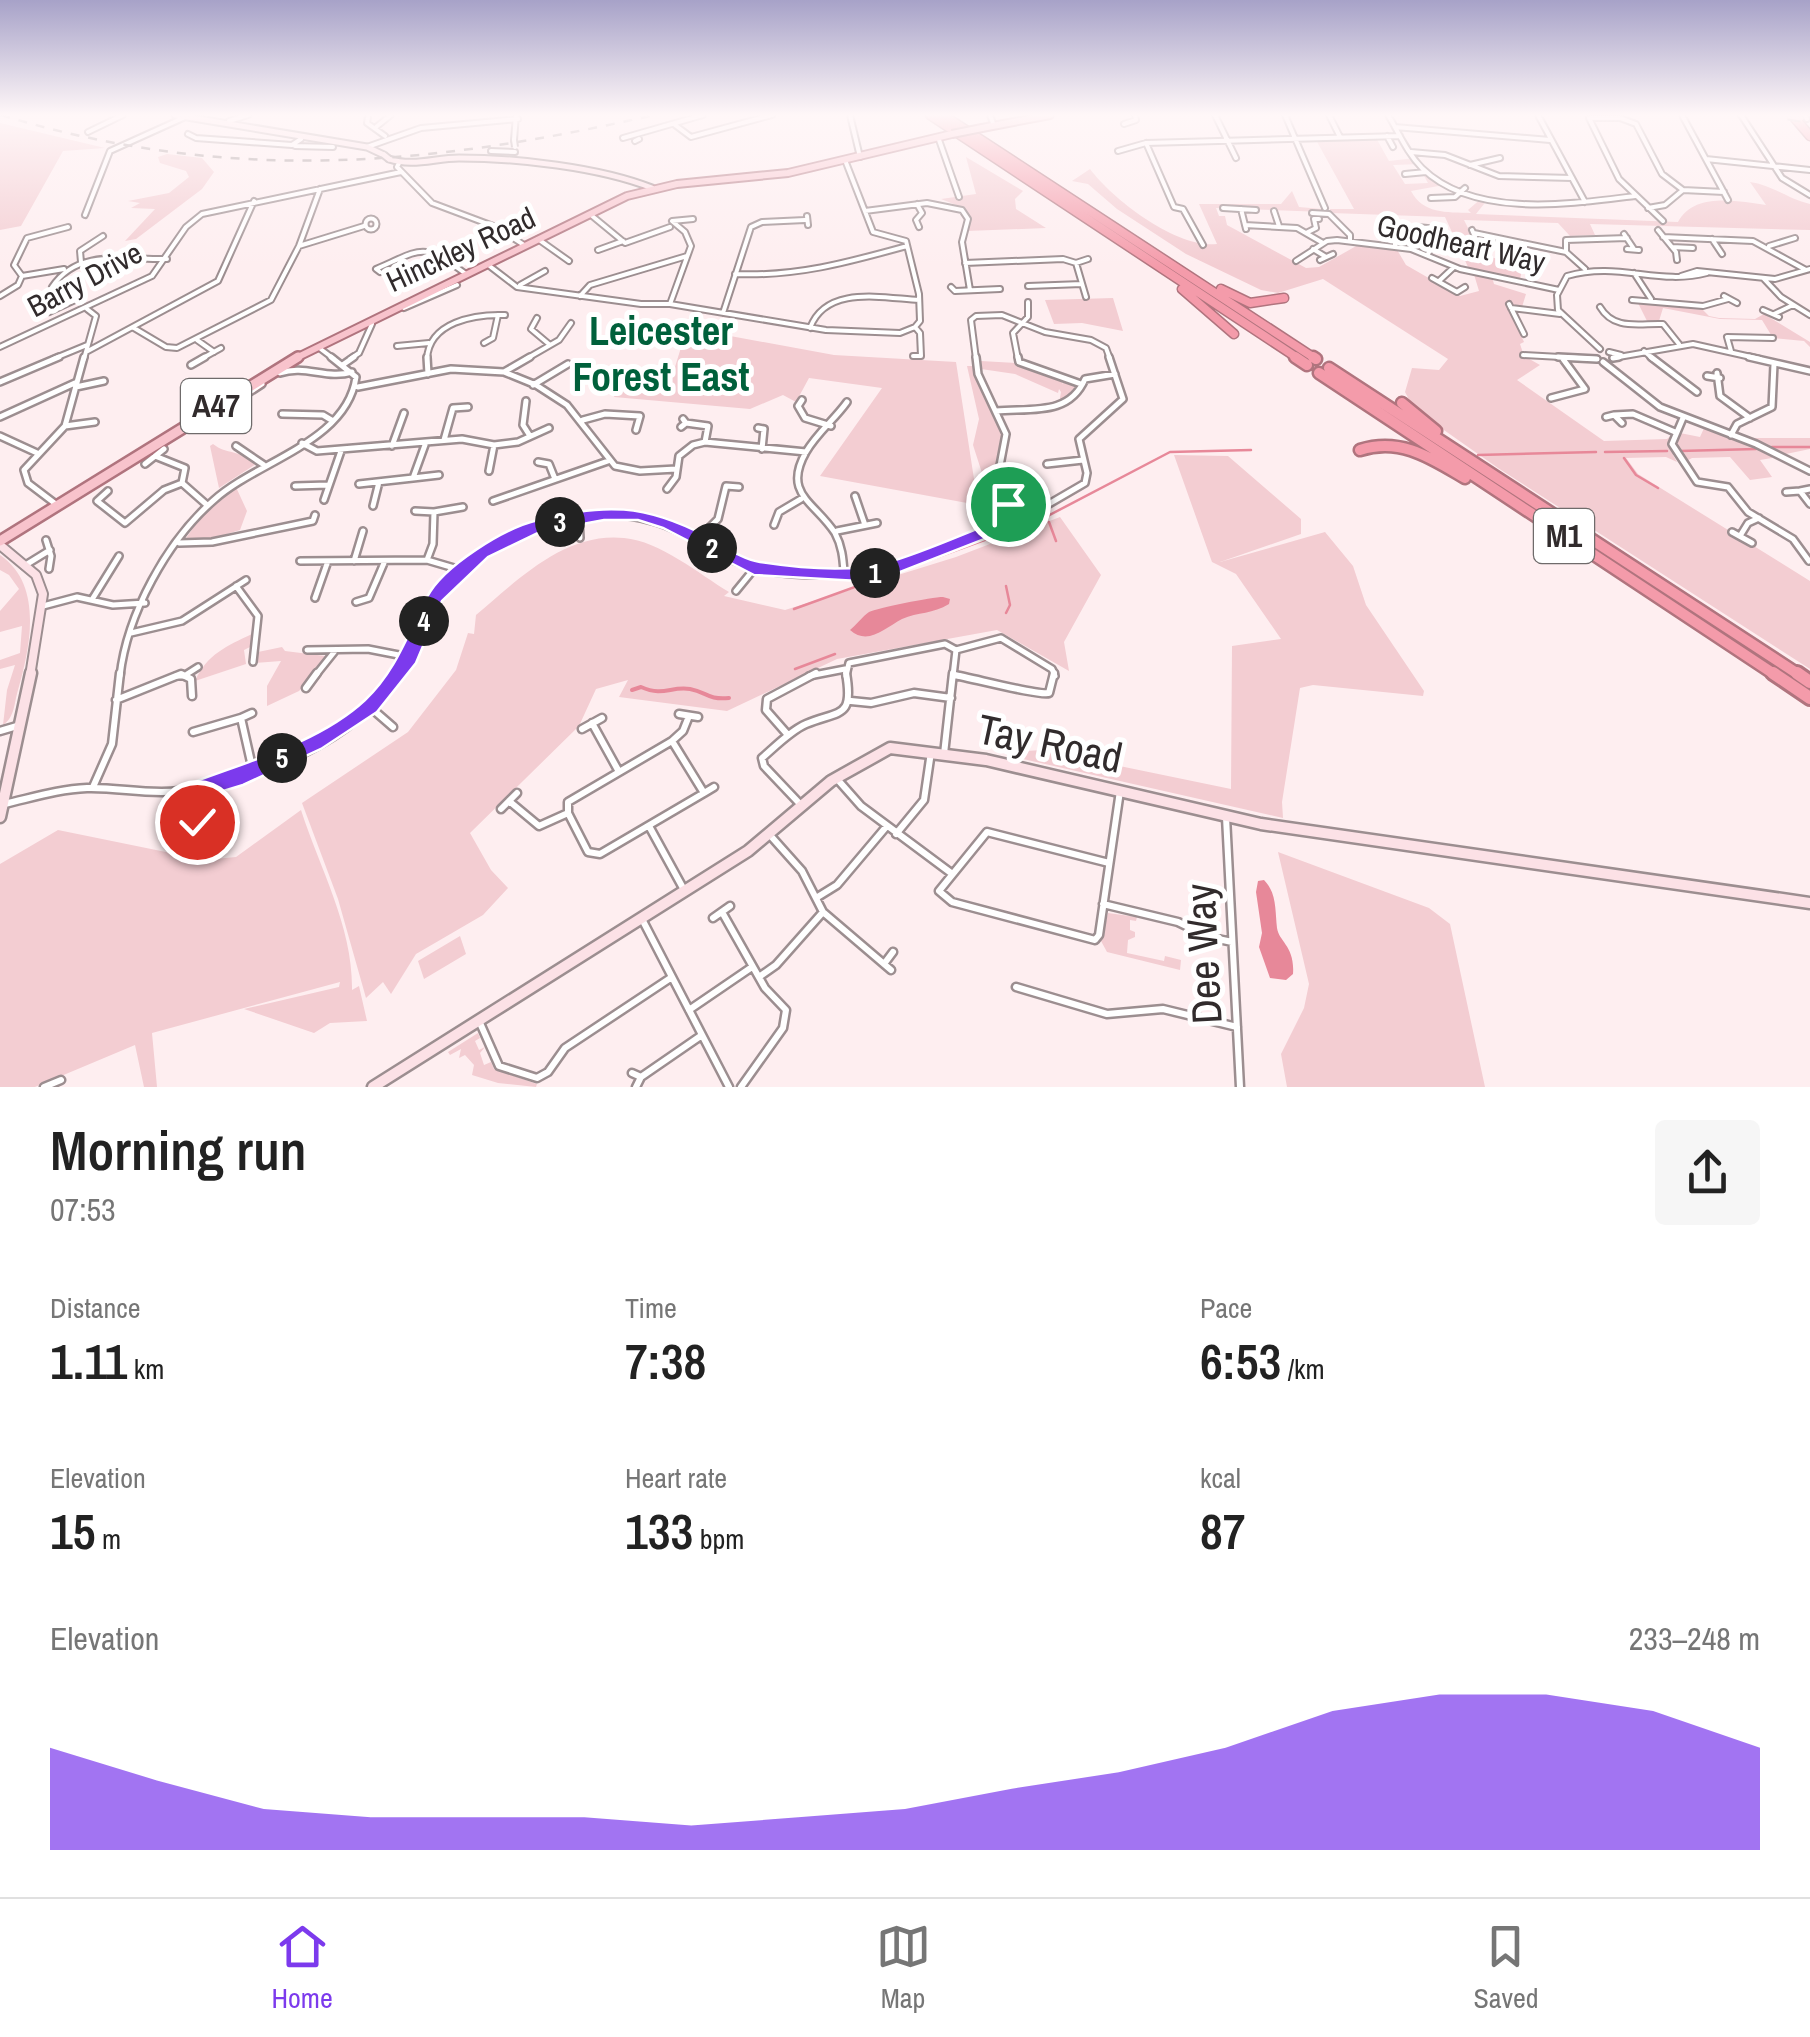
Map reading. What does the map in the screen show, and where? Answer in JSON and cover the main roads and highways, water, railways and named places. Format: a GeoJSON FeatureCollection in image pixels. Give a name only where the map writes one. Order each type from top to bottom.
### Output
{"type":"FeatureCollection","features":[{"type":"Feature","properties":{"kind":"highway"},"geometry":{"type":"LineString","coordinates":[[1007,166],[1311,362],[1021,166]]}},
{"type":"Feature","properties":{"kind":"highway"},"geometry":{"type":"LineString","coordinates":[[1101,228],[1234,334]]}},
{"type":"Feature","properties":{"kind":"highway"},"geometry":{"type":"LineString","coordinates":[[1150,250],[1242,300],[1259,303],[1284,298]]}},
{"type":"Feature","properties":{"kind":"highway","name":"M1"},"geometry":{"type":"LineString","coordinates":[[1810,682],[1324,371],[1532,515],[1810,698]]}},
{"type":"Feature","properties":{"kind":"highway"},"geometry":{"type":"LineString","coordinates":[[1402,403],[1524,496]]}},
{"type":"Feature","properties":{"kind":"highway"},"geometry":{"type":"LineString","coordinates":[[1360,450],[1380,442],[1398,443],[1532,515]]}},
{"type":"Feature","properties":{"kind":"main road","name":"Hinckley Road"},"geometry":{"type":"LineString","coordinates":[[0,543],[316,346],[589,213],[652,188],[745,180],[816,166]]}},
{"type":"Feature","properties":{"kind":"waterway"},"geometry":{"type":"LineString","coordinates":[[1772,447],[1810,447]]}},
{"type":"Feature","properties":{"kind":"waterway"},"geometry":{"type":"LineString","coordinates":[[1680,451],[1756,449]]}},
{"type":"Feature","properties":{"kind":"waterway"},"geometry":{"type":"LineString","coordinates":[[794,609],[1040,520],[1170,452],[1251,450]]}},
{"type":"Feature","properties":{"kind":"waterway"},"geometry":{"type":"LineString","coordinates":[[1605,452],[1667,451]]}},
{"type":"Feature","properties":{"kind":"waterway"},"geometry":{"type":"LineString","coordinates":[[1478,455],[1596,452]]}},
{"type":"Feature","properties":{"kind":"waterway"},"geometry":{"type":"LineString","coordinates":[[1624,458],[1636,475],[1658,488]]}},
{"type":"Feature","properties":{"kind":"waterway"},"geometry":{"type":"LineString","coordinates":[[1049,522],[1056,541]]}},
{"type":"Feature","properties":{"kind":"waterway"},"geometry":{"type":"LineString","coordinates":[[1006,586],[1010,605],[1006,613]]}},
{"type":"Feature","properties":{"kind":"waterway"},"geometry":{"type":"LineString","coordinates":[[795,669],[835,654]]}},
{"type":"Feature","properties":{"kind":"waterway"},"geometry":{"type":"LineString","coordinates":[[632,690],[683,688],[729,698]]}},
{"type":"Feature","properties":{"kind":"district","name":"Leicester Forest East"},"geometry":{"type":"Point","coordinates":[661,354]}}]}
